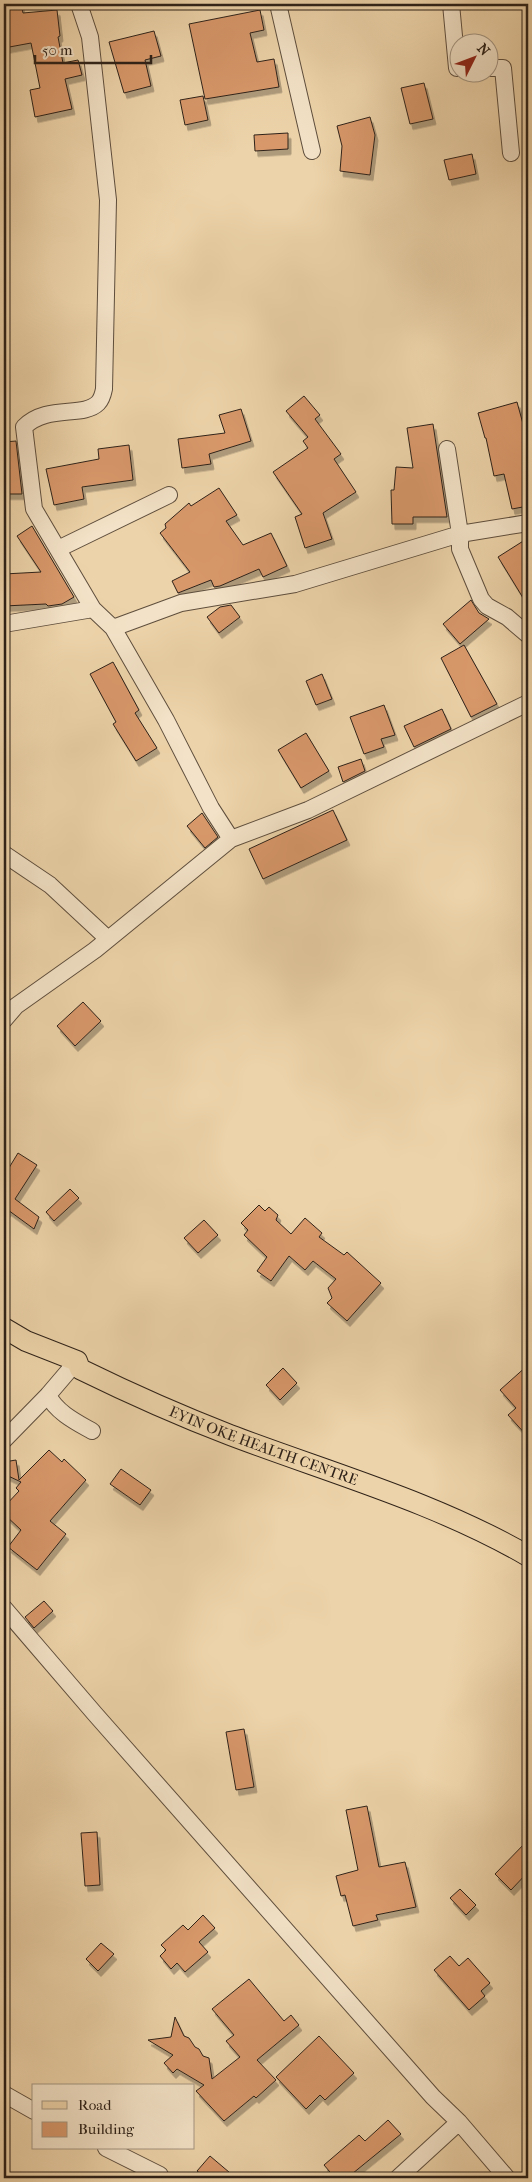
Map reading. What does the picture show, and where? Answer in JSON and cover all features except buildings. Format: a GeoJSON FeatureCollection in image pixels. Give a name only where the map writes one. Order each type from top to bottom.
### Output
{"type":"FeatureCollection","features":[{"type":"Feature","properties":{"kind":"main road","name":"EYIN OKE HEALTH CENTRE"},"geometry":{"type":"LineString","coordinates":[[4,1328],[26,1341],[78,1361],[80,1369],[140,1399],[230,1434],[432,1507],[495,1537],[528,1556]]}},
{"type":"Feature","properties":{"kind":"street"},"geometry":{"type":"LineString","coordinates":[[79,4],[90,37],[108,200],[104,389],[99,402],[92,408],[41,415],[32,419],[24,427],[34,509],[93,609],[113,628],[166,720],[211,808],[231,839]]}},
{"type":"Feature","properties":{"kind":"street"},"geometry":{"type":"LineString","coordinates":[[278,4],[312,151]]}},
{"type":"Feature","properties":{"kind":"street"},"geometry":{"type":"LineString","coordinates":[[451,4],[454,32]]}},
{"type":"Feature","properties":{"kind":"street"},"geometry":{"type":"LineString","coordinates":[[500,68],[503,68],[512,152]]}},
{"type":"Feature","properties":{"kind":"street"},"geometry":{"type":"LineString","coordinates":[[447,449],[460,534],[460,549],[481,600],[528,634]]}},
{"type":"Feature","properties":{"kind":"street"},"geometry":{"type":"LineString","coordinates":[[58,549],[169,495]]}},
{"type":"Feature","properties":{"kind":"street"},"geometry":{"type":"LineString","coordinates":[[113,628],[181,604],[295,584],[460,534],[528,523]]}},
{"type":"Feature","properties":{"kind":"street"},"geometry":{"type":"LineString","coordinates":[[4,624],[93,609]]}},
{"type":"Feature","properties":{"kind":"street"},"geometry":{"type":"LineString","coordinates":[[4,1020],[16,1006],[108,939],[231,839],[308,810],[528,704]]}},
{"type":"Feature","properties":{"kind":"street"},"geometry":{"type":"LineString","coordinates":[[4,854],[50,885],[108,939]]}},
{"type":"Feature","properties":{"kind":"street"},"geometry":{"type":"LineString","coordinates":[[4,1440],[78,1361]]}},
{"type":"Feature","properties":{"kind":"street"},"geometry":{"type":"LineString","coordinates":[[48,1395],[52,1403],[70,1418],[92,1431]]}},
{"type":"Feature","properties":{"kind":"street"},"geometry":{"type":"LineString","coordinates":[[4,1608],[432,2097],[459,2122],[507,2178]]}},
{"type":"Feature","properties":{"kind":"street"},"geometry":{"type":"LineString","coordinates":[[4,2094],[32,2110]]}},
{"type":"Feature","properties":{"kind":"street"},"geometry":{"type":"LineString","coordinates":[[398,2178],[459,2122]]}},
{"type":"Feature","properties":{"kind":"street"},"geometry":{"type":"LineString","coordinates":[[110,2150],[160,2175],[158,2178]]}}]}
